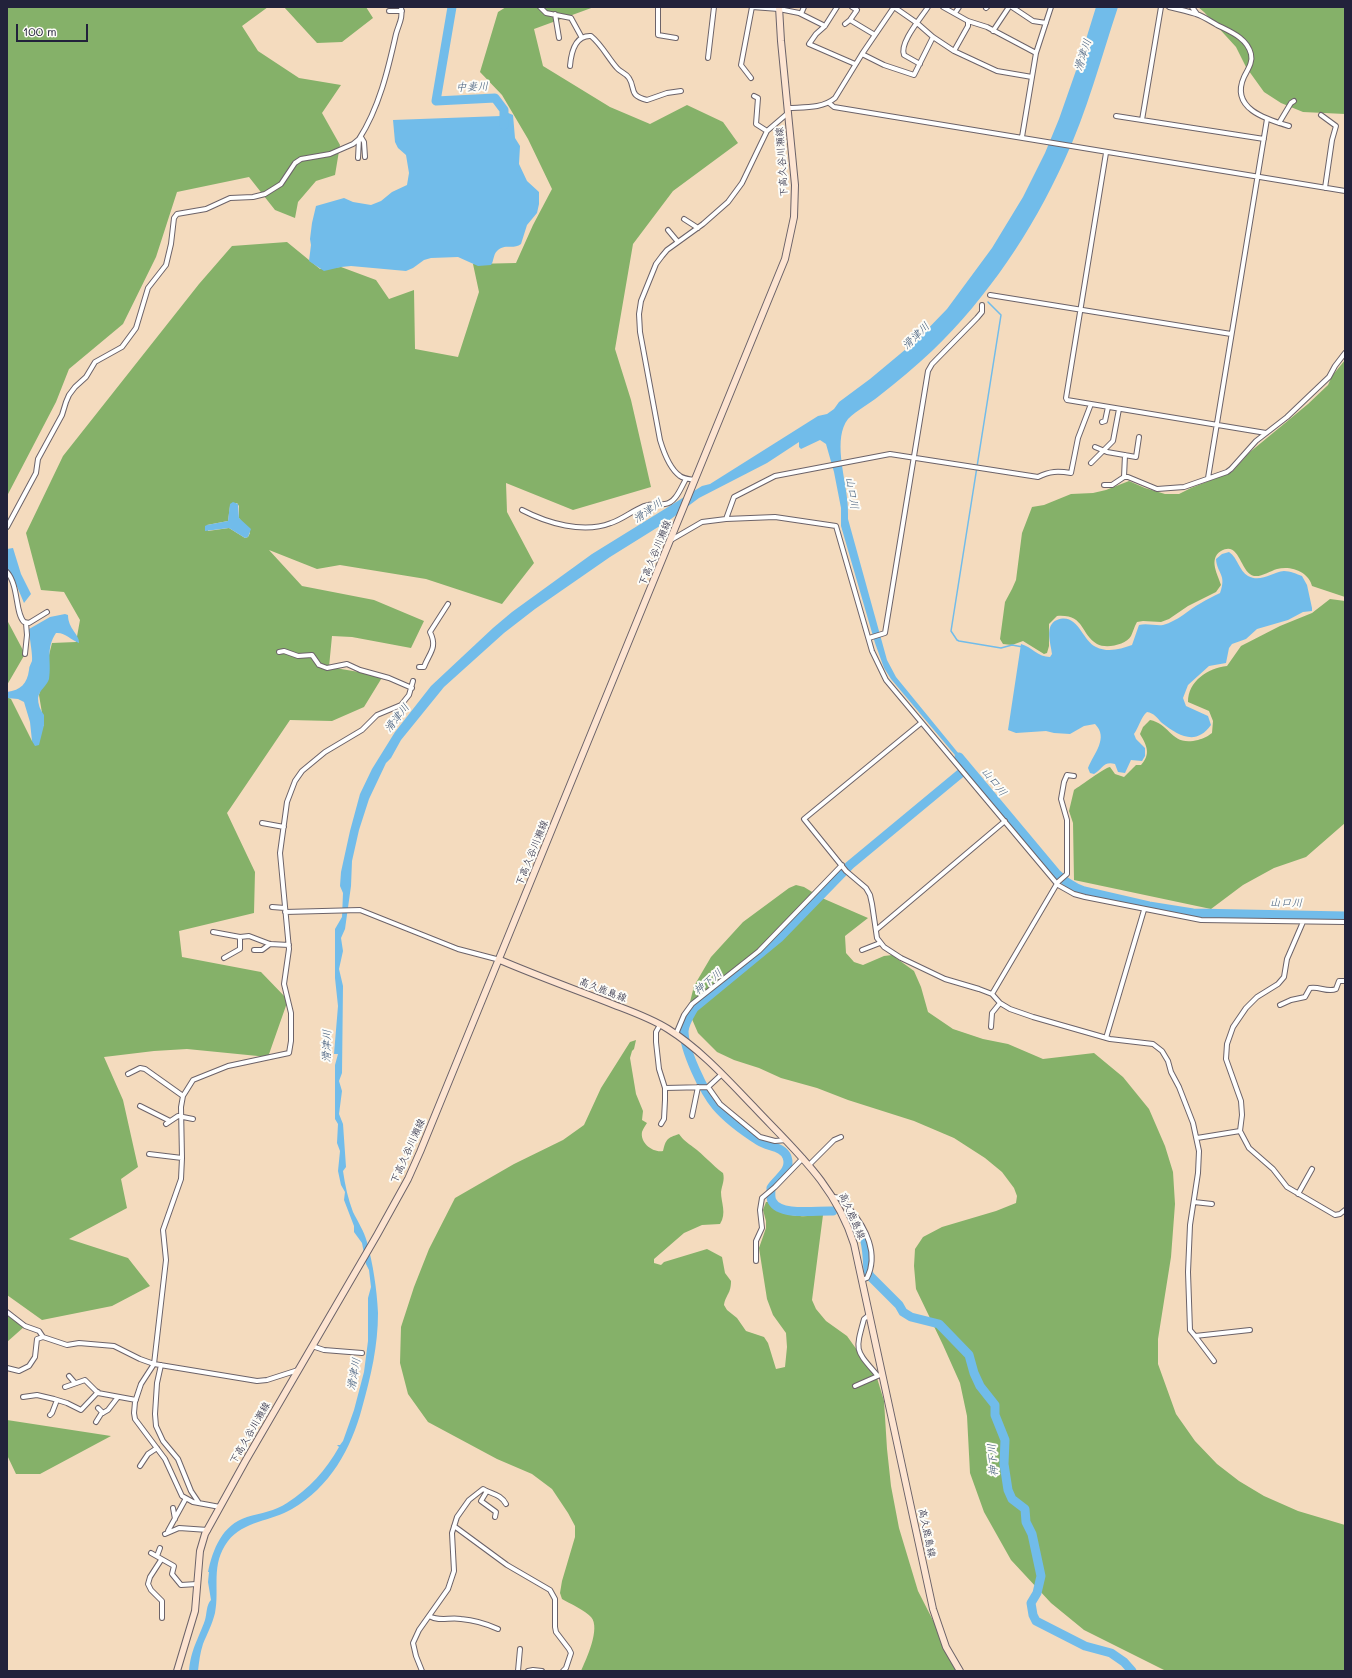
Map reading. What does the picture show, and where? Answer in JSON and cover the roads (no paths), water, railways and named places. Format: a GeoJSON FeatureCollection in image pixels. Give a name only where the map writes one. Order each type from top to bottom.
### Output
{"type":"FeatureCollection","features":[{"type":"Feature","properties":{"kind":"main road","name":"下高久谷川瀬線"},"geometry":{"type":"LineString","coordinates":[[177,1671],[193,1619],[200,1551],[208,1530],[408,1179],[500,960],[769,300],[789,244],[794,217],[795,185],[779,8]]}},
{"type":"Feature","properties":{"kind":"main road","name":"高久鹿島線"},"geometry":{"type":"LineString","coordinates":[[500,960],[660,1025],[678,1036],[722,1074],[786,1140],[809,1165],[833,1197],[844,1217],[854,1244],[880,1375],[933,1609],[946,1646],[960,1671]]}},
{"type":"Feature","properties":{"kind":"street"},"geometry":{"type":"LineString","coordinates":[[540,7],[546,13],[570,18],[582,38]]}},
{"type":"Feature","properties":{"kind":"street"},"geometry":{"type":"LineString","coordinates":[[658,7],[658,35],[676,38]]}},
{"type":"Feature","properties":{"kind":"street"},"geometry":{"type":"LineString","coordinates":[[708,58],[714,7]]}},
{"type":"Feature","properties":{"kind":"street"},"geometry":{"type":"LineString","coordinates":[[751,78],[741,65],[752,7],[779,8],[801,14],[825,26]]}},
{"type":"Feature","properties":{"kind":"street"},"geometry":{"type":"LineString","coordinates":[[801,14],[804,7]]}},
{"type":"Feature","properties":{"kind":"street"},"geometry":{"type":"LineString","coordinates":[[837,7],[825,26],[816,34],[810,44],[855,64]]}},
{"type":"Feature","properties":{"kind":"street"},"geometry":{"type":"LineString","coordinates":[[845,24],[850,20],[856,10],[852,7]]}},
{"type":"Feature","properties":{"kind":"street"},"geometry":{"type":"LineString","coordinates":[[694,482],[686,479],[676,472],[665,454],[660,440],[647,378],[638,322],[641,301],[656,264],[667,250],[698,228],[728,202],[736,193],[749,171],[768,131],[788,111],[829,104],[894,7],[954,51],[997,71],[1032,77]]}},
{"type":"Feature","properties":{"kind":"street"},"geometry":{"type":"LineString","coordinates":[[920,64],[903,53],[908,36],[928,7]]}},
{"type":"Feature","properties":{"kind":"street"},"geometry":{"type":"LineString","coordinates":[[943,7],[968,21],[987,27],[1036,53]]}},
{"type":"Feature","properties":{"kind":"street"},"geometry":{"type":"LineString","coordinates":[[955,13],[959,7]]}},
{"type":"Feature","properties":{"kind":"street"},"geometry":{"type":"LineString","coordinates":[[993,31],[1009,7]]}},
{"type":"Feature","properties":{"kind":"street"},"geometry":{"type":"LineString","coordinates":[[1012,7],[1033,21],[1046,23]]}},
{"type":"Feature","properties":{"kind":"street"},"geometry":{"type":"LineString","coordinates":[[1022,137],[1036,53],[1051,7]]}},
{"type":"Feature","properties":{"kind":"street"},"geometry":{"type":"LineString","coordinates":[[1142,120],[1161,7]]}},
{"type":"Feature","properties":{"kind":"street"},"geometry":{"type":"LineString","coordinates":[[1169,7],[1197,14],[1228,30],[1245,42],[1249,49],[1252,61],[1240,90],[1246,105],[1267,118],[1290,126]]}},
{"type":"Feature","properties":{"kind":"street"},"geometry":{"type":"LineString","coordinates":[[1192,7],[1197,14]]}},
{"type":"Feature","properties":{"kind":"street"},"geometry":{"type":"LineString","coordinates":[[358,158],[360,138],[380,96],[401,20],[401,9],[388,11]]}},
{"type":"Feature","properties":{"kind":"street"},"geometry":{"type":"LineString","coordinates":[[555,14],[560,38]]}},
{"type":"Feature","properties":{"kind":"street"},"geometry":{"type":"LineString","coordinates":[[850,20],[875,35]]}},
{"type":"Feature","properties":{"kind":"street"},"geometry":{"type":"LineString","coordinates":[[954,51],[968,26],[968,21]]}},
{"type":"Feature","properties":{"kind":"street"},"geometry":{"type":"LineString","coordinates":[[570,66],[572,50],[575,44],[582,38],[591,36],[596,40],[616,67],[629,78],[633,91],[645,100],[667,93],[681,91]]}},
{"type":"Feature","properties":{"kind":"street"},"geometry":{"type":"LineString","coordinates":[[862,54],[884,65],[914,75],[933,37]]}},
{"type":"Feature","properties":{"kind":"street"},"geometry":{"type":"LineString","coordinates":[[754,96],[758,98],[756,124],[768,131]]}},
{"type":"Feature","properties":{"kind":"street"},"geometry":{"type":"LineString","coordinates":[[1279,123],[1290,103],[1294,101]]}},
{"type":"Feature","properties":{"kind":"street"},"geometry":{"type":"LineString","coordinates":[[829,104],[834,107],[1075,145],[1106,153],[1345,191]]}},
{"type":"Feature","properties":{"kind":"street"},"geometry":{"type":"LineString","coordinates":[[1321,115],[1336,126],[1332,140],[1325,188]]}},
{"type":"Feature","properties":{"kind":"street"},"geometry":{"type":"LineString","coordinates":[[1116,116],[1264,139]]}},
{"type":"Feature","properties":{"kind":"street"},"geometry":{"type":"LineString","coordinates":[[1208,478],[1267,118]]}},
{"type":"Feature","properties":{"kind":"street"},"geometry":{"type":"LineString","coordinates":[[360,138],[364,142],[365,157]]}},
{"type":"Feature","properties":{"kind":"street"},"geometry":{"type":"LineString","coordinates":[[7,527],[36,473],[38,460],[75,387],[86,377],[95,362],[122,347],[136,328],[148,288],[166,265],[171,244],[174,218],[177,214],[206,209],[230,198],[253,197],[265,194],[280,184],[295,163],[300,159],[330,154],[348,146],[360,138]]}},
{"type":"Feature","properties":{"kind":"street"},"geometry":{"type":"LineString","coordinates":[[1106,153],[1066,400],[1266,433]]}},
{"type":"Feature","properties":{"kind":"street"},"geometry":{"type":"LineString","coordinates":[[684,219],[698,228]]}},
{"type":"Feature","properties":{"kind":"street"},"geometry":{"type":"LineString","coordinates":[[668,230],[678,242]]}},
{"type":"Feature","properties":{"kind":"street"},"geometry":{"type":"LineString","coordinates":[[990,294],[1231,334]]}},
{"type":"Feature","properties":{"kind":"street"},"geometry":{"type":"LineString","coordinates":[[870,638],[885,633],[930,368],[982,312],[982,305]]}},
{"type":"Feature","properties":{"kind":"street"},"geometry":{"type":"LineString","coordinates":[[1104,485],[1112,486],[1124,477],[1138,480],[1157,489],[1184,487],[1227,472],[1251,446],[1291,413],[1329,377],[1345,353]]}},
{"type":"Feature","properties":{"kind":"street"},"geometry":{"type":"LineString","coordinates":[[726,519],[732,501],[737,494],[775,476],[830,464],[890,454],[1038,477],[1048,472],[1059,471],[1071,473],[1078,438],[1091,404]]}},
{"type":"Feature","properties":{"kind":"street"},"geometry":{"type":"LineString","coordinates":[[1102,422],[1105,421],[1108,407]]}},
{"type":"Feature","properties":{"kind":"street"},"geometry":{"type":"LineString","coordinates":[[1091,463],[1113,441],[1119,409]]}},
{"type":"Feature","properties":{"kind":"street"},"geometry":{"type":"LineString","coordinates":[[1095,447],[1136,457],[1139,437]]}},
{"type":"Feature","properties":{"kind":"street"},"geometry":{"type":"LineString","coordinates":[[1124,477],[1125,454]]}},
{"type":"Feature","properties":{"kind":"street"},"geometry":{"type":"LineString","coordinates":[[522,510],[542,519],[567,526],[594,528],[612,523],[646,505],[653,503],[665,504],[674,500],[686,479]]}},
{"type":"Feature","properties":{"kind":"street"},"geometry":{"type":"LineString","coordinates":[[670,540],[702,522],[726,519],[775,517],[836,526],[882,674],[921,723],[1058,884],[1074,894],[1144,910],[1201,920],[1345,922]]}},
{"type":"Feature","properties":{"kind":"street"},"geometry":{"type":"LineString","coordinates":[[7,572],[16,592],[22,619],[26,623],[27,635],[25,654]]}},
{"type":"Feature","properties":{"kind":"street"},"geometry":{"type":"LineString","coordinates":[[419,667],[424,667],[433,649],[434,641],[430,632],[448,604]]}},
{"type":"Feature","properties":{"kind":"street"},"geometry":{"type":"LineString","coordinates":[[26,623],[29,623],[47,612]]}},
{"type":"Feature","properties":{"kind":"street"},"geometry":{"type":"LineString","coordinates":[[279,652],[284,651],[295,656],[312,655],[319,665],[327,668],[347,664],[360,670],[389,678],[412,688]]}},
{"type":"Feature","properties":{"kind":"street"},"geometry":{"type":"LineString","coordinates":[[220,1507],[185,1500],[180,1493],[167,1464],[135,1419],[134,1413],[141,1384],[154,1364],[166,1260],[163,1230],[178,1189],[182,1158],[181,1117],[183,1096],[193,1080],[228,1066],[289,1053],[291,1041],[291,1013],[284,984],[289,945],[280,853],[287,802],[295,781],[302,771],[325,752],[362,730],[377,715],[401,705],[409,695],[413,681]]}},
{"type":"Feature","properties":{"kind":"street"},"geometry":{"type":"LineString","coordinates":[[921,723],[804,819],[844,868],[862,883],[870,895],[876,930],[880,943],[901,958],[945,979],[992,994],[1000,1003],[1010,1009],[1106,1038],[1153,1044],[1162,1051],[1179,1087],[1197,1138],[1199,1151],[1198,1173],[1190,1225],[1188,1272],[1190,1330],[1214,1361]]}},
{"type":"Feature","properties":{"kind":"street"},"geometry":{"type":"LineString","coordinates":[[992,994],[1058,884],[1068,872],[1067,820],[1061,799],[1067,775],[1074,776]]}},
{"type":"Feature","properties":{"kind":"street"},"geometry":{"type":"LineString","coordinates":[[876,930],[1005,821]]}},
{"type":"Feature","properties":{"kind":"street"},"geometry":{"type":"LineString","coordinates":[[262,824],[284,826]]}},
{"type":"Feature","properties":{"kind":"street"},"geometry":{"type":"LineString","coordinates":[[678,1036],[684,1015],[692,1004],[766,944],[844,868]]}},
{"type":"Feature","properties":{"kind":"street"},"geometry":{"type":"LineString","coordinates":[[272,907],[285,910],[353,910],[366,912],[458,949],[500,960]]}},
{"type":"Feature","properties":{"kind":"street"},"geometry":{"type":"LineString","coordinates":[[1106,1038],[1144,910]]}},
{"type":"Feature","properties":{"kind":"street"},"geometry":{"type":"LineString","coordinates":[[1302,922],[1287,959],[1284,977],[1278,984],[1257,997],[1246,1008],[1233,1027],[1226,1044],[1226,1059],[1237,1085],[1241,1101],[1242,1115],[1240,1131],[1250,1148],[1273,1169],[1284,1184],[1298,1194],[1335,1215],[1340,1214],[1345,1210]]}},
{"type":"Feature","properties":{"kind":"street"},"geometry":{"type":"LineString","coordinates":[[213,932],[240,937],[249,936],[270,944],[289,945]]}},
{"type":"Feature","properties":{"kind":"street"},"geometry":{"type":"LineString","coordinates":[[224,958],[240,949],[240,937]]}},
{"type":"Feature","properties":{"kind":"street"},"geometry":{"type":"LineString","coordinates":[[862,950],[880,943]]}},
{"type":"Feature","properties":{"kind":"street"},"geometry":{"type":"LineString","coordinates":[[254,950],[262,950],[270,944]]}},
{"type":"Feature","properties":{"kind":"street"},"geometry":{"type":"LineString","coordinates":[[1280,1005],[1305,997],[1310,988],[1314,987],[1334,990],[1339,981],[1345,981]]}},
{"type":"Feature","properties":{"kind":"street"},"geometry":{"type":"LineString","coordinates":[[991,1027],[992,1014],[1000,1003]]}},
{"type":"Feature","properties":{"kind":"street"},"geometry":{"type":"LineString","coordinates":[[660,1025],[656,1032],[656,1042],[659,1069],[665,1088],[664,1119],[661,1124]]}},
{"type":"Feature","properties":{"kind":"street"},"geometry":{"type":"LineString","coordinates":[[128,1074],[142,1068],[161,1079],[183,1096]]}},
{"type":"Feature","properties":{"kind":"street"},"geometry":{"type":"LineString","coordinates":[[692,1116],[704,1087],[722,1074]]}},
{"type":"Feature","properties":{"kind":"street"},"geometry":{"type":"LineString","coordinates":[[665,1088],[704,1087],[720,1104],[760,1137],[775,1141],[786,1140]]}},
{"type":"Feature","properties":{"kind":"street"},"geometry":{"type":"LineString","coordinates":[[140,1106],[170,1120]]}},
{"type":"Feature","properties":{"kind":"street"},"geometry":{"type":"LineString","coordinates":[[166,1124],[178,1116],[193,1119]]}},
{"type":"Feature","properties":{"kind":"street"},"geometry":{"type":"LineString","coordinates":[[1197,1138],[1240,1131]]}},
{"type":"Feature","properties":{"kind":"street"},"geometry":{"type":"LineString","coordinates":[[809,1165],[834,1140],[841,1137]]}},
{"type":"Feature","properties":{"kind":"street"},"geometry":{"type":"LineString","coordinates":[[149,1154],[182,1158]]}},
{"type":"Feature","properties":{"kind":"street"},"geometry":{"type":"LineString","coordinates":[[756,1261],[756,1241],[762,1231],[762,1198],[775,1187],[803,1158]]}},
{"type":"Feature","properties":{"kind":"street"},"geometry":{"type":"LineString","coordinates":[[1298,1194],[1312,1169]]}},
{"type":"Feature","properties":{"kind":"street"},"geometry":{"type":"LineString","coordinates":[[833,1197],[839,1197],[846,1202],[868,1234],[872,1267],[867,1278],[862,1280]]}},
{"type":"Feature","properties":{"kind":"street"},"geometry":{"type":"LineString","coordinates":[[1194,1202],[1212,1204]]}},
{"type":"Feature","properties":{"kind":"street"},"geometry":{"type":"LineString","coordinates":[[7,1312],[25,1326],[39,1331],[43,1337]]}},
{"type":"Feature","properties":{"kind":"street"},"geometry":{"type":"LineString","coordinates":[[855,1386],[880,1375],[858,1352],[858,1343],[864,1318],[869,1315]]}},
{"type":"Feature","properties":{"kind":"street"},"geometry":{"type":"LineString","coordinates":[[1195,1336],[1250,1330]]}},
{"type":"Feature","properties":{"kind":"street"},"geometry":{"type":"LineString","coordinates":[[7,1368],[19,1371],[28,1366],[35,1357],[37,1339],[43,1337],[67,1345],[79,1344],[114,1346],[154,1364],[257,1381],[267,1380],[298,1370]]}},
{"type":"Feature","properties":{"kind":"street"},"geometry":{"type":"LineString","coordinates":[[312,1346],[324,1350],[362,1353]]}},
{"type":"Feature","properties":{"kind":"street"},"geometry":{"type":"LineString","coordinates":[[161,1365],[157,1383],[155,1414],[156,1426],[163,1441],[175,1455],[191,1491],[199,1503]]}},
{"type":"Feature","properties":{"kind":"street"},"geometry":{"type":"LineString","coordinates":[[69,1376],[75,1383]]}},
{"type":"Feature","properties":{"kind":"street"},"geometry":{"type":"LineString","coordinates":[[65,1387],[85,1380],[98,1392],[105,1395],[136,1400]]}},
{"type":"Feature","properties":{"kind":"street"},"geometry":{"type":"LineString","coordinates":[[23,1397],[37,1395],[67,1403],[81,1410],[98,1392]]}},
{"type":"Feature","properties":{"kind":"street"},"geometry":{"type":"LineString","coordinates":[[96,1422],[118,1397]]}},
{"type":"Feature","properties":{"kind":"street"},"geometry":{"type":"LineString","coordinates":[[50,1415],[57,1400]]}},
{"type":"Feature","properties":{"kind":"street"},"geometry":{"type":"LineString","coordinates":[[98,1408],[103,1413]]}},
{"type":"Feature","properties":{"kind":"street"},"geometry":{"type":"LineString","coordinates":[[140,1466],[148,1454],[157,1448]]}},
{"type":"Feature","properties":{"kind":"street"},"geometry":{"type":"LineString","coordinates":[[422,1671],[413,1643],[448,1589],[454,1571],[452,1533],[457,1517],[469,1500],[482,1489],[500,1496],[504,1499],[506,1504]]}},
{"type":"Feature","properties":{"kind":"street"},"geometry":{"type":"LineString","coordinates":[[487,1491],[481,1501],[496,1512],[495,1517]]}},
{"type":"Feature","properties":{"kind":"street"},"geometry":{"type":"LineString","coordinates":[[185,1500],[167,1533],[179,1528],[208,1530]]}},
{"type":"Feature","properties":{"kind":"street"},"geometry":{"type":"LineString","coordinates":[[173,1508],[175,1519]]}},
{"type":"Feature","properties":{"kind":"street"},"geometry":{"type":"LineString","coordinates":[[454,1526],[507,1565],[550,1590],[555,1599],[556,1632],[571,1654],[566,1668],[563,1671]]}},
{"type":"Feature","properties":{"kind":"street"},"geometry":{"type":"LineString","coordinates":[[160,1548],[159,1558],[148,1584],[151,1590],[162,1601],[162,1618]]}},
{"type":"Feature","properties":{"kind":"street"},"geometry":{"type":"LineString","coordinates":[[151,1553],[174,1566],[172,1574],[181,1585],[197,1584]]}},
{"type":"Feature","properties":{"kind":"street"},"geometry":{"type":"LineString","coordinates":[[430,1616],[437,1620],[454,1618],[466,1620],[498,1629]]}},
{"type":"Feature","properties":{"kind":"street"},"geometry":{"type":"LineString","coordinates":[[518,1671],[520,1649]]}},
{"type":"Feature","properties":{"kind":"street"},"geometry":{"type":"LineString","coordinates":[[528,1671],[542,1671]]}},
{"type":"Feature","properties":{"kind":"water","name":"滑津川"},"geometry":{"type":"Polygon","coordinates":[[[1096,7],[1118,7],[1080,123],[1064,161],[1038,213],[1007,262],[972,308],[932,351],[879,396],[848,419],[841,436],[841,457],[848,519],[887,660],[896,677],[968,765],[965,767],[891,679],[884,668],[875,643],[841,526],[841,508],[834,472],[826,444],[820,440],[801,449],[799,447],[799,442],[767,463],[699,498],[671,519],[610,557],[535,609],[504,633],[444,687],[401,740],[391,758],[386,763],[369,799],[359,830],[352,861],[351,886],[345,929],[341,938],[343,951],[339,969],[343,986],[342,1073],[339,1081],[342,1091],[339,1114],[343,1124],[346,1167],[343,1171],[351,1207],[363,1230],[367,1242],[376,1286],[378,1325],[371,1373],[352,1438],[337,1466],[328,1478],[317,1490],[292,1509],[250,1525],[234,1534],[222,1550],[217,1568],[215,1613],[202,1647],[198,1671],[189,1671],[193,1650],[205,1620],[208,1604],[211,1600],[208,1572],[220,1539],[231,1526],[238,1521],[273,1510],[295,1498],[303,1492],[323,1471],[339,1447],[337,1445],[340,1445],[343,1441],[354,1410],[364,1372],[368,1341],[368,1298],[371,1287],[369,1270],[366,1264],[362,1243],[354,1232],[354,1226],[344,1200],[345,1192],[341,1185],[338,1171],[340,1151],[337,1143],[338,1124],[335,1119],[335,1065],[338,1054],[334,1054],[338,1006],[335,978],[335,929],[342,917],[343,893],[340,886],[341,872],[350,831],[360,794],[372,769],[395,732],[431,686],[512,612],[592,554],[702,486],[710,484],[818,416],[827,414],[834,409],[839,402],[870,379],[918,339],[947,309],[992,248],[1023,197],[1045,153],[1059,119],[1079,62],[1096,7]]]}},
{"type":"Feature","properties":{"kind":"water"},"geometry":{"type":"Polygon","coordinates":[[[506,112],[513,115],[515,138],[520,146],[519,164],[527,181],[539,192],[537,213],[527,225],[521,244],[518,246],[503,247],[500,249],[494,256],[491,265],[478,266],[458,257],[431,258],[424,260],[406,271],[351,266],[324,271],[309,261],[312,223],[316,206],[344,198],[353,202],[371,205],[381,201],[392,192],[407,185],[409,173],[406,155],[398,148],[395,142],[393,120],[501,116],[506,112]]]}},
{"type":"Feature","properties":{"kind":"water"},"geometry":{"type":"Polygon","coordinates":[[[233,502],[238,504],[239,518],[251,529],[248,537],[245,538],[229,528],[205,531],[205,526],[207,525],[228,521],[230,504],[233,502]]]}},
{"type":"Feature","properties":{"kind":"water"},"geometry":{"type":"Polygon","coordinates":[[[13,548],[21,574],[31,594],[24,603],[13,577],[7,568],[7,549],[13,548]]]}},
{"type":"Feature","properties":{"kind":"water"},"geometry":{"type":"Polygon","coordinates":[[[1229,552],[1245,574],[1253,578],[1262,578],[1284,571],[1302,576],[1307,585],[1312,611],[1303,612],[1288,620],[1257,629],[1246,639],[1232,644],[1229,648],[1226,663],[1209,666],[1188,685],[1183,698],[1186,706],[1208,716],[1211,725],[1205,731],[1193,737],[1187,737],[1175,732],[1154,715],[1147,712],[1134,734],[1136,739],[1145,748],[1145,756],[1142,761],[1131,760],[1125,773],[1118,772],[1115,764],[1111,763],[1105,765],[1094,774],[1090,773],[1088,768],[1101,740],[1099,729],[1095,724],[1084,726],[1070,734],[1046,731],[1016,733],[1008,730],[1021,644],[1038,654],[1050,657],[1052,654],[1049,630],[1053,622],[1064,619],[1075,623],[1091,644],[1101,649],[1114,650],[1132,645],[1139,625],[1163,625],[1178,618],[1220,593],[1222,578],[1216,559],[1222,554],[1229,552]]]}},
{"type":"Feature","properties":{"kind":"water"},"geometry":{"type":"Polygon","coordinates":[[[65,614],[68,615],[70,624],[78,637],[79,643],[59,633],[56,633],[53,639],[50,650],[49,679],[38,698],[41,711],[44,715],[44,725],[39,745],[35,746],[32,741],[30,722],[24,702],[18,699],[7,698],[7,692],[20,688],[27,679],[29,667],[32,661],[29,629],[50,617],[65,614]]]}},
{"type":"Feature","properties":{"kind":"waterway","name":"中妻川"},"geometry":{"type":"LineString","coordinates":[[452,7],[436,101],[495,98],[504,110],[504,125]]}},
{"type":"Feature","properties":{"kind":"waterway"},"geometry":{"type":"LineString","coordinates":[[988,302],[1001,315],[951,631],[959,641],[1001,648],[1012,645],[1023,647]]}},
{"type":"Feature","properties":{"kind":"waterway","name":"山口川"},"geometry":{"type":"LineString","coordinates":[[959,757],[1056,873],[1069,884],[1084,891],[1149,906],[1193,913],[1345,916]]}},
{"type":"Feature","properties":{"kind":"waterway","name":"神下川"},"geometry":{"type":"LineString","coordinates":[[833,1211],[791,1211],[776,1206],[772,1201],[771,1188],[786,1170],[788,1162],[787,1157],[785,1153],[779,1149],[763,1143],[748,1134],[720,1111],[711,1100],[687,1049],[684,1031],[685,1025],[694,1008],[779,938],[850,865],[967,768]]}},
{"type":"Feature","properties":{"kind":"waterway","name":"神下川"},"geometry":{"type":"LineString","coordinates":[[849,1216],[855,1221],[863,1234],[868,1272],[870,1276],[899,1305],[903,1312],[911,1317],[939,1324],[969,1355],[974,1373],[980,1386],[995,1405],[995,1415],[1005,1440],[1004,1464],[1008,1490],[1012,1499],[1025,1509],[1026,1522],[1032,1534],[1041,1576],[1037,1593],[1031,1603],[1033,1615],[1036,1621],[1085,1646],[1111,1653],[1124,1662],[1132,1671]]}}]}
